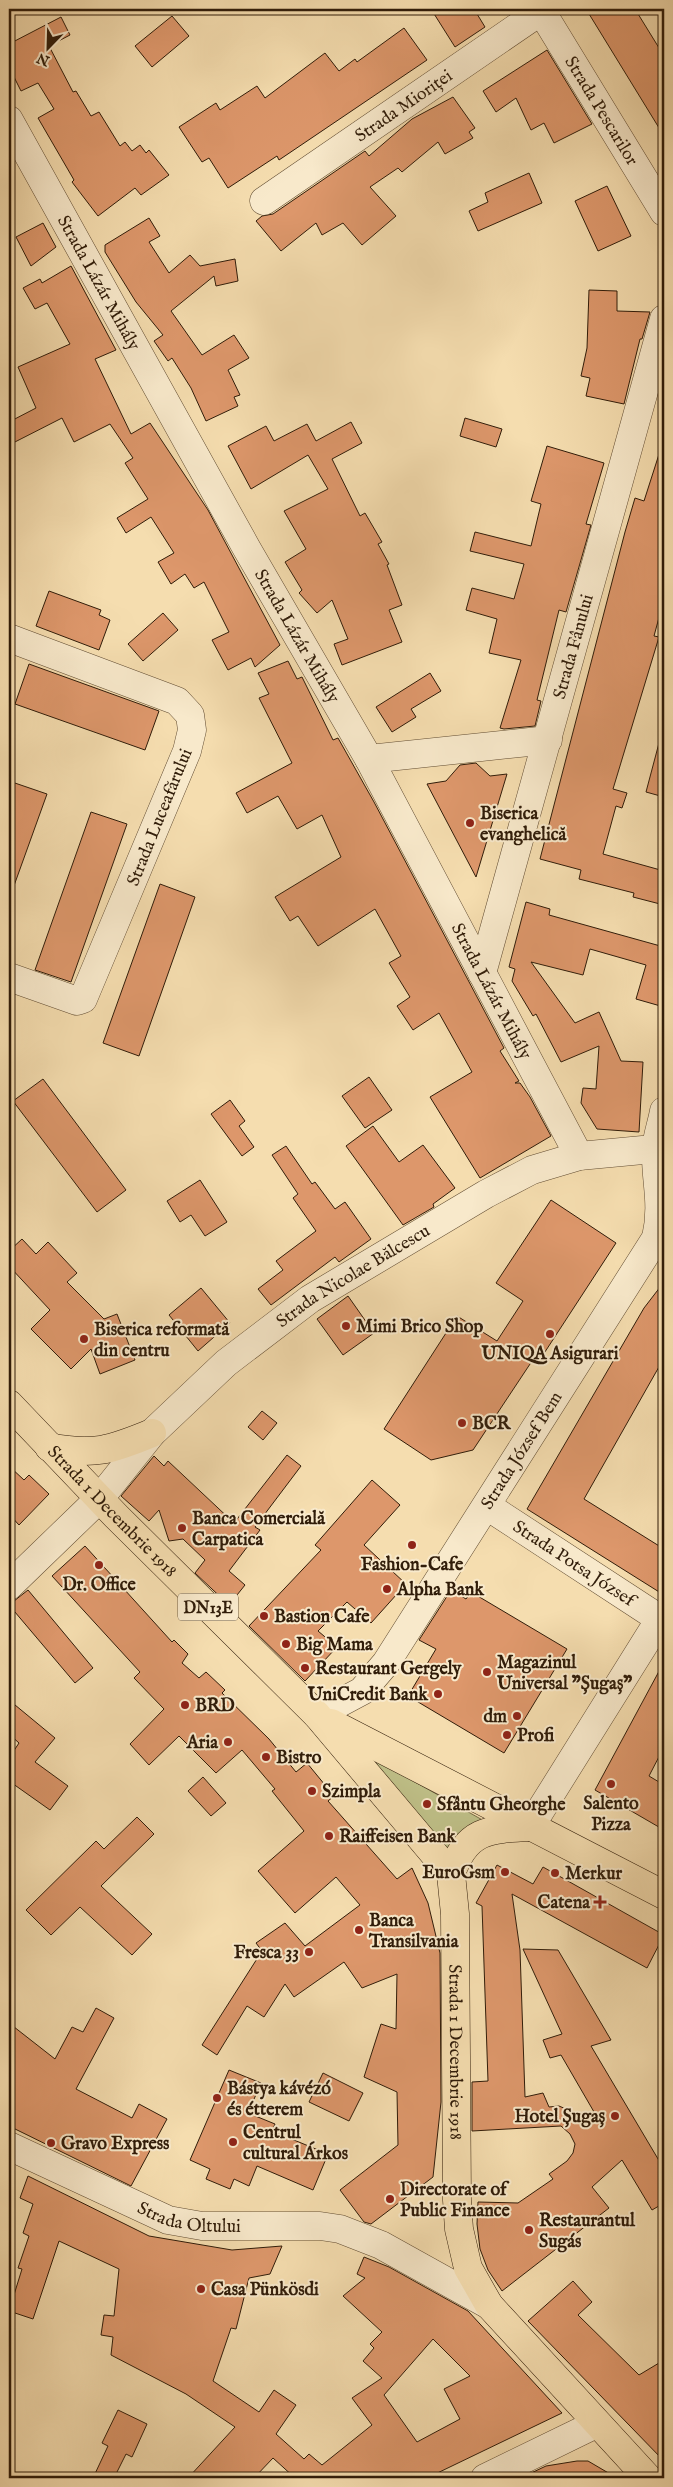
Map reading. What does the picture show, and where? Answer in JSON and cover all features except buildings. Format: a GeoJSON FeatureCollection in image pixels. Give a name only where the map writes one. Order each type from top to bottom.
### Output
{"type":"FeatureCollection","features":[{"type":"Feature","properties":{"kind":"main road","name":"Strada 1 Decembrie 1918"},"geometry":{"type":"LineString","coordinates":[[9,1404],[49,1447],[317,1715],[451,1874],[455,1914],[456,2165],[459,2229],[468,2268],[489,2305],[596,2424],[648,2478]]}},
{"type":"Feature","properties":{"kind":"main road"},"geometry":{"type":"LineString","coordinates":[[49,1447],[77,1452],[99,1451],[120,1446],[152,1433]]}},
{"type":"Feature","properties":{"kind":"main road","name":"DN13E"},"geometry":{"type":"LineString","coordinates":[[317,1715],[664,1895]]}},
{"type":"Feature","properties":{"kind":"main road"},"geometry":{"type":"LineString","coordinates":[[451,1874],[457,1856],[476,1836],[490,1830],[530,1827]]}},
{"type":"Feature","properties":{"kind":"street","name":"Strada Mioriței"},"geometry":{"type":"LineString","coordinates":[[264,201],[540,10]]}},
{"type":"Feature","properties":{"kind":"street","name":"Strada Pescarilor"},"geometry":{"type":"LineString","coordinates":[[540,10],[664,212]]}},
{"type":"Feature","properties":{"kind":"street","name":"Strada Lázár Mihály"},"geometry":{"type":"LineString","coordinates":[[9,120],[247,549],[369,759],[579,1156]]}},
{"type":"Feature","properties":{"kind":"street","name":"Strada Fânului"},"geometry":{"type":"LineString","coordinates":[[482,973],[664,319]]}},
{"type":"Feature","properties":{"kind":"street","name":"Strada Luceafărului"},"geometry":{"type":"LineString","coordinates":[[9,638],[177,701],[190,715],[192,730],[187,751],[163,811],[83,999],[78,1001],[9,976]]}},
{"type":"Feature","properties":{"kind":"street"},"geometry":{"type":"LineString","coordinates":[[369,759],[548,740]]}},
{"type":"Feature","properties":{"kind":"street"},"geometry":{"type":"LineString","coordinates":[[660,1148],[664,1111]]}},
{"type":"Feature","properties":{"kind":"street","name":"Strada Nicolae Bălcescu"},"geometry":{"type":"LineString","coordinates":[[100,1498],[152,1433],[226,1363],[310,1299],[494,1190],[532,1170],[579,1156],[660,1148]]}},
{"type":"Feature","properties":{"kind":"street","name":"Strada József Bem"},"geometry":{"type":"LineString","coordinates":[[317,1715],[362,1691],[374,1680],[487,1506],[656,1238],[660,1219],[661,1199],[660,1148]]}},
{"type":"Feature","properties":{"kind":"street"},"geometry":{"type":"LineString","coordinates":[[9,1586],[100,1498]]}},
{"type":"Feature","properties":{"kind":"street","name":"Strada Potsa József"},"geometry":{"type":"LineString","coordinates":[[487,1506],[662,1620],[530,1827]]}},
{"type":"Feature","properties":{"kind":"street","name":"Strada Oltului"},"geometry":{"type":"LineString","coordinates":[[9,2146],[168,2220],[202,2226],[320,2226],[340,2229],[382,2245],[489,2305]]}},
{"type":"Feature","properties":{"kind":"street"},"geometry":{"type":"LineString","coordinates":[[484,2478],[596,2424]]}},
{"type":"Feature","properties":{"kind":"green space"},"geometry":{"type":"Polygon","coordinates":[[[353,1747],[486,1822],[447,1857],[353,1747]]]}},
{"type":"Feature","properties":{"kind":"place","name":"Biserica evanghelică"},"geometry":{"type":"Point","coordinates":[470,823]}},
{"type":"Feature","properties":{"kind":"place","name":"Mimi Brico Shop"},"geometry":{"type":"Point","coordinates":[346,1326]}},
{"type":"Feature","properties":{"kind":"place","name":"UNIQA Asigurari"},"geometry":{"type":"Point","coordinates":[550,1334]}},
{"type":"Feature","properties":{"kind":"place","name":"Biserica reformată din centru"},"geometry":{"type":"Point","coordinates":[84,1339]}},
{"type":"Feature","properties":{"kind":"place","name":"BCR"},"geometry":{"type":"Point","coordinates":[462,1423]}},
{"type":"Feature","properties":{"kind":"place","name":"Banca Comercială Carpatica"},"geometry":{"type":"Point","coordinates":[182,1528]}},
{"type":"Feature","properties":{"kind":"place","name":"Fashion-Cafe"},"geometry":{"type":"Point","coordinates":[412,1545]}},
{"type":"Feature","properties":{"kind":"place","name":"Dr. Office"},"geometry":{"type":"Point","coordinates":[99,1565]}},
{"type":"Feature","properties":{"kind":"place","name":"Alpha Bank"},"geometry":{"type":"Point","coordinates":[387,1589]}},
{"type":"Feature","properties":{"kind":"place","name":"Bastion Cafe"},"geometry":{"type":"Point","coordinates":[264,1616]}},
{"type":"Feature","properties":{"kind":"place","name":"Big Mama"},"geometry":{"type":"Point","coordinates":[286,1644]}},
{"type":"Feature","properties":{"kind":"place","name":"Restaurant Gergely"},"geometry":{"type":"Point","coordinates":[305,1668]}},
{"type":"Feature","properties":{"kind":"place","name":"Magazinul Universal \"Șugaș\""},"geometry":{"type":"Point","coordinates":[487,1672]}},
{"type":"Feature","properties":{"kind":"place","name":"UniCredit Bank"},"geometry":{"type":"Point","coordinates":[438,1694]}},
{"type":"Feature","properties":{"kind":"place","name":"BRD"},"geometry":{"type":"Point","coordinates":[185,1705]}},
{"type":"Feature","properties":{"kind":"place","name":"dm"},"geometry":{"type":"Point","coordinates":[517,1716]}},
{"type":"Feature","properties":{"kind":"place","name":"Profi"},"geometry":{"type":"Point","coordinates":[507,1735]}},
{"type":"Feature","properties":{"kind":"place","name":"Aria"},"geometry":{"type":"Point","coordinates":[228,1742]}},
{"type":"Feature","properties":{"kind":"place","name":"Bistro"},"geometry":{"type":"Point","coordinates":[266,1757]}},
{"type":"Feature","properties":{"kind":"place","name":"Salento Pizza"},"geometry":{"type":"Point","coordinates":[611,1784]}},
{"type":"Feature","properties":{"kind":"place","name":"Szimpla"},"geometry":{"type":"Point","coordinates":[312,1791]}},
{"type":"Feature","properties":{"kind":"place","name":"Sfântu Gheorghe"},"geometry":{"type":"Point","coordinates":[427,1804]}},
{"type":"Feature","properties":{"kind":"place","name":"Raiffeisen Bank"},"geometry":{"type":"Point","coordinates":[329,1836]}},
{"type":"Feature","properties":{"kind":"place","name":"EuroGsm"},"geometry":{"type":"Point","coordinates":[505,1872]}},
{"type":"Feature","properties":{"kind":"place","name":"Merkur"},"geometry":{"type":"Point","coordinates":[555,1873]}},
{"type":"Feature","properties":{"kind":"place","name":"Catena"},"geometry":{"type":"Point","coordinates":[600,1902]}},
{"type":"Feature","properties":{"kind":"place","name":"Banca Transilvania"},"geometry":{"type":"Point","coordinates":[359,1930]}},
{"type":"Feature","properties":{"kind":"place","name":"Fresca 33"},"geometry":{"type":"Point","coordinates":[309,1952]}},
{"type":"Feature","properties":{"kind":"place","name":"Bástya kávézó és étterem"},"geometry":{"type":"Point","coordinates":[217,2098]}},
{"type":"Feature","properties":{"kind":"place","name":"Hotel Șugaș"},"geometry":{"type":"Point","coordinates":[615,2116]}},
{"type":"Feature","properties":{"kind":"place","name":"Centrul cultural Árkos"},"geometry":{"type":"Point","coordinates":[233,2142]}},
{"type":"Feature","properties":{"kind":"place","name":"Gravo Express"},"geometry":{"type":"Point","coordinates":[51,2143]}},
{"type":"Feature","properties":{"kind":"place","name":"Directorate of Public Finance"},"geometry":{"type":"Point","coordinates":[390,2199]}},
{"type":"Feature","properties":{"kind":"place","name":"Restaurantul Sugás"},"geometry":{"type":"Point","coordinates":[529,2230]}},
{"type":"Feature","properties":{"kind":"place","name":"Casa Pünkösdi"},"geometry":{"type":"Point","coordinates":[201,2289]}}]}
